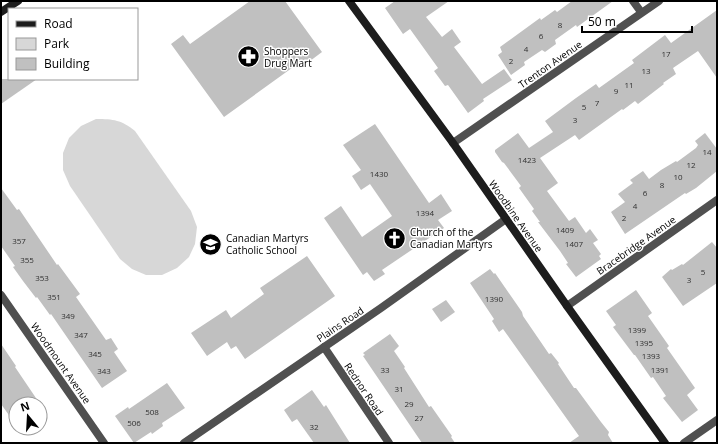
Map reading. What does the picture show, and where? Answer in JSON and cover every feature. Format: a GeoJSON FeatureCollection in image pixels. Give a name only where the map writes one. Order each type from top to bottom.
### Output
{"type":"FeatureCollection","features":[{"type":"Feature","properties":{"kind":"main road"},"geometry":{"type":"LineString","coordinates":[[1,12],[18,1]]}},
{"type":"Feature","properties":{"kind":"main road","name":"Woodbine Avenue"},"geometry":{"type":"LineString","coordinates":[[349,1],[453,143],[665,443]]}},
{"type":"Feature","properties":{"kind":"street"},"geometry":{"type":"LineString","coordinates":[[633,1],[642,12]]}},
{"type":"Feature","properties":{"kind":"street","name":"Trenton Avenue"},"geometry":{"type":"LineString","coordinates":[[453,143],[659,1]]}},
{"type":"Feature","properties":{"kind":"street","name":"Bracebridge Avenue"},"geometry":{"type":"LineString","coordinates":[[567,306],[717,200]]}},
{"type":"Feature","properties":{"kind":"street","name":"Plains Road"},"geometry":{"type":"LineString","coordinates":[[184,443],[506,220]]}},
{"type":"Feature","properties":{"kind":"street","name":"Woodmount Avenue"},"geometry":{"type":"LineString","coordinates":[[1,295],[104,443]]}},
{"type":"Feature","properties":{"kind":"street","name":"Rednor Road"},"geometry":{"type":"LineString","coordinates":[[324,347],[389,443]]}},
{"type":"Feature","properties":{"kind":"street"},"geometry":{"type":"LineString","coordinates":[[684,443],[717,420]]}},
{"type":"Feature","properties":{"kind":"green space"},"geometry":{"type":"Polygon","coordinates":[[[96,119],[117,121],[126,124],[135,131],[191,211],[197,227],[195,244],[189,257],[177,268],[162,275],[146,275],[132,269],[120,259],[70,186],[63,170],[63,153],[69,138],[81,126],[96,119]]]}},
{"type":"Feature","properties":{"kind":"building","name":"Shoppers Drug Mart"},"geometry":{"type":"Polygon","coordinates":[[[250,1],[285,1],[322,52],[306,64],[303,60],[224,117],[171,44],[183,35],[190,44],[250,1]]]}},
{"type":"Feature","properties":{"kind":"building"},"geometry":{"type":"Polygon","coordinates":[[[395,1],[449,1],[426,17],[442,37],[452,29],[461,42],[454,47],[482,84],[504,69],[512,80],[483,99],[484,101],[468,113],[448,85],[445,86],[434,71],[438,68],[410,29],[403,34],[385,8],[395,1]]]}},
{"type":"Feature","properties":{"kind":"building"},"geometry":{"type":"Polygon","coordinates":[[[572,1],[613,1],[577,27],[576,25],[555,40],[556,44],[545,52],[542,50],[524,62],[525,65],[511,75],[498,55],[502,52],[500,47],[540,18],[541,20],[555,10],[557,12],[572,1]]]}},
{"type":"Feature","properties":{"kind":"building"},"geometry":{"type":"Polygon","coordinates":[[[717,10],[717,78],[698,51],[673,68],[676,74],[638,104],[635,101],[579,140],[575,135],[540,158],[558,183],[547,191],[569,221],[575,217],[586,233],[590,229],[598,240],[593,243],[601,254],[599,256],[601,259],[576,277],[566,264],[568,263],[560,251],[538,222],[540,222],[532,211],[534,209],[519,188],[521,186],[502,162],[495,150],[518,133],[529,148],[553,132],[545,121],[576,98],[596,84],[599,88],[634,63],[632,60],[665,35],[671,43],[717,10]]]}},
{"type":"Feature","properties":{"kind":"building"},"geometry":{"type":"Polygon","coordinates":[[[1,79],[36,80],[1,104],[1,79]]]}},
{"type":"Feature","properties":{"kind":"building"},"geometry":{"type":"Polygon","coordinates":[[[375,124],[429,203],[441,194],[452,211],[438,220],[444,228],[382,270],[385,274],[374,281],[367,272],[363,275],[324,218],[341,206],[362,237],[392,216],[370,184],[361,190],[352,176],[361,170],[343,145],[375,124]]]}},
{"type":"Feature","properties":{"kind":"building"},"geometry":{"type":"Polygon","coordinates":[[[705,133],[717,149],[717,171],[696,188],[686,194],[685,193],[625,234],[611,212],[625,202],[618,194],[633,183],[630,180],[643,171],[649,179],[661,170],[676,161],[677,162],[696,148],[698,145],[695,141],[705,133]]]}},
{"type":"Feature","properties":{"kind":"building"},"geometry":{"type":"Polygon","coordinates":[[[1,188],[17,210],[19,209],[57,265],[58,264],[80,294],[76,297],[106,340],[111,338],[118,349],[114,352],[127,371],[102,388],[51,314],[50,315],[37,297],[36,298],[13,267],[15,266],[1,246],[1,188]]]}},
{"type":"Feature","properties":{"kind":"building"},"geometry":{"type":"Polygon","coordinates":[[[712,242],[717,248],[717,283],[683,306],[662,277],[671,269],[672,270],[682,264],[683,265],[712,242]]]}},
{"type":"Feature","properties":{"kind":"building"},"geometry":{"type":"Polygon","coordinates":[[[307,256],[335,296],[245,359],[236,346],[231,349],[227,342],[207,356],[191,333],[226,310],[231,318],[264,294],[260,288],[307,256]]]}},
{"type":"Feature","properties":{"kind":"building"},"geometry":{"type":"Polygon","coordinates":[[[490,269],[494,274],[495,273],[549,354],[551,353],[559,363],[558,364],[574,388],[576,388],[609,432],[608,435],[613,443],[569,443],[579,436],[503,329],[499,332],[492,321],[494,319],[470,283],[490,269]]]}},
{"type":"Feature","properties":{"kind":"building"},"geometry":{"type":"Polygon","coordinates":[[[636,290],[652,313],[648,316],[669,346],[667,348],[695,388],[687,395],[698,410],[682,422],[663,398],[666,396],[653,377],[651,378],[613,327],[616,325],[606,311],[636,290]]]}},
{"type":"Feature","properties":{"kind":"building"},"geometry":{"type":"Polygon","coordinates":[[[446,300],[455,312],[441,322],[432,309],[446,300]]]}},
{"type":"Feature","properties":{"kind":"building"},"geometry":{"type":"Polygon","coordinates":[[[390,334],[399,346],[394,351],[405,367],[404,368],[429,407],[431,406],[452,436],[451,437],[455,443],[422,443],[363,356],[365,355],[363,353],[390,334]]]}},
{"type":"Feature","properties":{"kind":"building"},"geometry":{"type":"Polygon","coordinates":[[[1,344],[35,396],[8,396],[8,414],[1,404],[1,344]]]}},
{"type":"Feature","properties":{"kind":"building"},"geometry":{"type":"Polygon","coordinates":[[[167,383],[185,408],[162,423],[163,426],[152,434],[151,432],[134,443],[115,416],[128,407],[129,409],[167,383]]]}},
{"type":"Feature","properties":{"kind":"building"},"geometry":{"type":"Polygon","coordinates":[[[312,390],[324,407],[326,405],[350,443],[314,443],[297,419],[292,422],[284,410],[312,390]]]}},
{"type":"Feature","properties":{"kind":"place","name":"Shoppers Drug Mart"},"geometry":{"type":"Point","coordinates":[248,57]}},
{"type":"Feature","properties":{"kind":"place","name":"Church of the Canadian Martyrs"},"geometry":{"type":"Point","coordinates":[395,238]}},
{"type":"Feature","properties":{"kind":"place","name":"Canadian Martyrs Catholic School"},"geometry":{"type":"Point","coordinates":[211,244]}}]}
